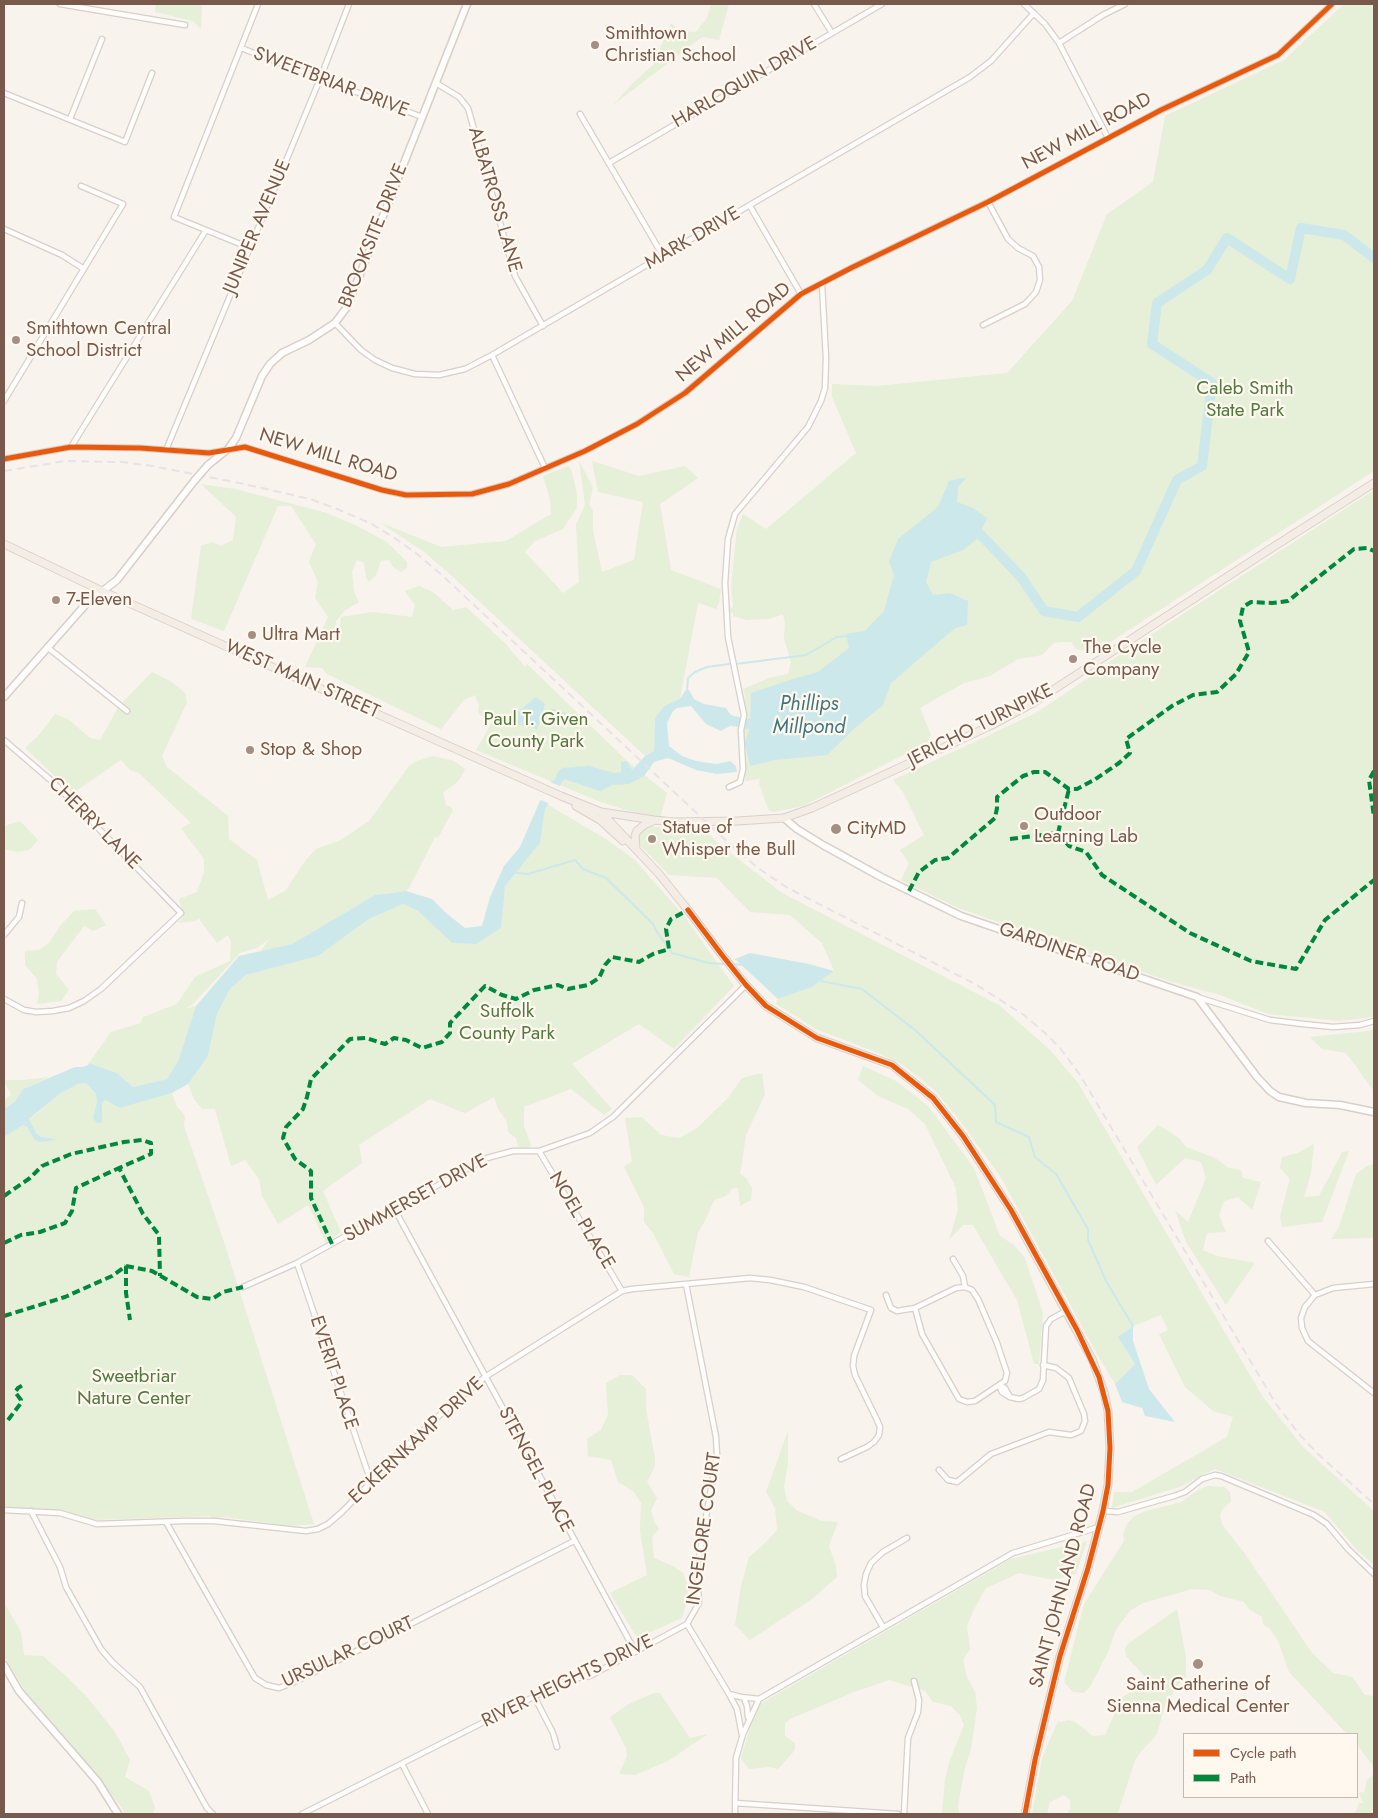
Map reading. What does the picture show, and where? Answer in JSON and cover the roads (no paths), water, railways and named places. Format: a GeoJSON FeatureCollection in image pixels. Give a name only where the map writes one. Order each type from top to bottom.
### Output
{"type":"FeatureCollection","features":[{"type":"Feature","properties":{"kind":"main road","name":"BROOKSITE DRIVE"},"geometry":{"type":"LineString","coordinates":[[4,695],[87,603],[117,580],[208,465],[228,449],[236,438],[262,376],[270,364],[282,353],[309,340],[335,323],[342,315],[353,295],[467,4]]}},
{"type":"Feature","properties":{"kind":"main road","name":"JERICHO TURNPIKE"},"geometry":{"type":"LineString","coordinates":[[601,812],[654,820],[714,822],[784,818],[812,808],[990,726],[1033,703],[1374,483]]}},
{"type":"Feature","properties":{"kind":"main road","name":"WEST MAIN STREET"},"geometry":{"type":"LineString","coordinates":[[4,544],[538,786],[601,812]]}},
{"type":"Feature","properties":{"kind":"main road","name":"SAINT JOHNLAND ROAD"},"geometry":{"type":"LineString","coordinates":[[561,796],[600,820],[634,852],[707,935]]}},
{"type":"Feature","properties":{"kind":"main road","name":"SAINT JOHNLAND ROAD"},"geometry":{"type":"LineString","coordinates":[[601,812],[663,879],[746,985],[766,1006],[817,1038],[892,1065],[933,1098],[963,1136],[1012,1210],[1092,1359],[1104,1392],[1108,1411],[1110,1466],[1103,1512],[1078,1603],[1058,1665],[1035,1760],[1025,1814]]}},
{"type":"Feature","properties":{"kind":"main road"},"geometry":{"type":"LineString","coordinates":[[614,833],[613,824],[624,815]]}},
{"type":"Feature","properties":{"kind":"main road","name":"GARDINER ROAD"},"geometry":{"type":"LineString","coordinates":[[784,818],[797,829],[823,845],[961,916],[1197,997]]}},
{"type":"Feature","properties":{"kind":"main road"},"geometry":{"type":"LineString","coordinates":[[636,849],[635,836],[637,831],[654,820]]}},
{"type":"Feature","properties":{"kind":"main road"},"geometry":{"type":"LineString","coordinates":[[1197,997],[1240,1056],[1270,1091],[1279,1097],[1297,1101],[1340,1105],[1374,1112]]}},
{"type":"Feature","properties":{"kind":"main road"},"geometry":{"type":"LineString","coordinates":[[4,1665],[19,1691],[98,1782],[118,1814]]}},
{"type":"Feature","properties":{"kind":"street"},"geometry":{"type":"LineString","coordinates":[[60,4],[185,25]]}},
{"type":"Feature","properties":{"kind":"street"},"geometry":{"type":"LineString","coordinates":[[250,248],[174,218],[258,4]]}},
{"type":"Feature","properties":{"kind":"street","name":"JUNIPER AVENUE"},"geometry":{"type":"LineString","coordinates":[[166,450],[320,79],[349,4]]}},
{"type":"Feature","properties":{"kind":"street"},"geometry":{"type":"LineString","coordinates":[[814,4],[832,33]]}},
{"type":"Feature","properties":{"kind":"street","name":"HARLOQUIN DRIVE"},"geometry":{"type":"LineString","coordinates":[[609,163],[882,4]]}},
{"type":"Feature","properties":{"kind":"street"},"geometry":{"type":"LineString","coordinates":[[1024,4],[1045,24],[1059,43],[1108,138]]}},
{"type":"Feature","properties":{"kind":"street"},"geometry":{"type":"LineString","coordinates":[[1059,43],[1103,15],[1125,4]]}},
{"type":"Feature","properties":{"kind":"street","name":"NEW MILL ROAD"},"geometry":{"type":"LineString","coordinates":[[4,458],[71,447],[209,453],[245,447],[382,490],[406,495],[472,494],[509,484],[637,424],[685,393],[801,294],[988,202],[1161,110],[1278,54],[1332,4]]}},
{"type":"Feature","properties":{"kind":"street","name":"MARK DRIVE"},"geometry":{"type":"LineString","coordinates":[[335,323],[361,350],[375,360],[407,372],[439,375],[465,369],[970,78],[991,61],[1034,14]]}},
{"type":"Feature","properties":{"kind":"street"},"geometry":{"type":"LineString","coordinates":[[70,120],[102,39]]}},
{"type":"Feature","properties":{"kind":"street","name":"SWEETBRIAR DRIVE"},"geometry":{"type":"LineString","coordinates":[[241,48],[422,117]]}},
{"type":"Feature","properties":{"kind":"street"},"geometry":{"type":"LineString","coordinates":[[4,93],[125,142],[152,73]]}},
{"type":"Feature","properties":{"kind":"street","name":"ALBATROSS LANE"},"geometry":{"type":"LineString","coordinates":[[436,83],[459,97],[468,108],[514,276],[542,326]]}},
{"type":"Feature","properties":{"kind":"street"},"geometry":{"type":"LineString","coordinates":[[580,114],[663,256]]}},
{"type":"Feature","properties":{"kind":"street"},"geometry":{"type":"LineString","coordinates":[[4,401],[123,204],[81,186]]}},
{"type":"Feature","properties":{"kind":"street"},"geometry":{"type":"LineString","coordinates":[[983,325],[1025,304],[1036,292],[1040,280],[1039,267],[1033,256],[1018,248],[1008,239],[988,202]]}},
{"type":"Feature","properties":{"kind":"street"},"geometry":{"type":"LineString","coordinates":[[750,206],[801,294]]}},
{"type":"Feature","properties":{"kind":"street"},"geometry":{"type":"LineString","coordinates":[[4,228],[62,255],[84,269]]}},
{"type":"Feature","properties":{"kind":"street"},"geometry":{"type":"LineString","coordinates":[[71,447],[206,230]]}},
{"type":"Feature","properties":{"kind":"street"},"geometry":{"type":"LineString","coordinates":[[729,787],[740,782],[743,769],[741,730],[744,715],[728,636],[725,583],[728,539],[735,514],[808,427],[823,394],[826,358],[822,284]]}},
{"type":"Feature","properties":{"kind":"street"},"geometry":{"type":"LineString","coordinates":[[492,355],[545,468]]}},
{"type":"Feature","properties":{"kind":"street"},"geometry":{"type":"LineString","coordinates":[[47,647],[127,711]]}},
{"type":"Feature","properties":{"kind":"street","name":"CHERRY LANE"},"geometry":{"type":"LineString","coordinates":[[4,740],[54,783],[181,913],[102,990],[84,1001],[69,1008],[53,1012],[36,1012],[24,1010],[4,999]]}},
{"type":"Feature","properties":{"kind":"street"},"geometry":{"type":"LineString","coordinates":[[4,934],[19,917],[22,903]]}},
{"type":"Feature","properties":{"kind":"street","name":"SUMMERSET DRIVE"},"geometry":{"type":"LineString","coordinates":[[243,1288],[297,1263],[487,1158],[513,1151],[539,1151],[590,1133],[613,1117],[746,985]]}},
{"type":"Feature","properties":{"kind":"street","name":"GARDINER ROAD"},"geometry":{"type":"LineString","coordinates":[[1197,997],[1270,1020],[1332,1027],[1360,1025],[1374,1021]]}},
{"type":"Feature","properties":{"kind":"street","name":"NOEL PLACE"},"geometry":{"type":"LineString","coordinates":[[539,1151],[622,1291]]}},
{"type":"Feature","properties":{"kind":"street","name":"STENGEL PLACE"},"geometry":{"type":"LineString","coordinates":[[394,1210],[635,1651]]}},
{"type":"Feature","properties":{"kind":"street"},"geometry":{"type":"LineString","coordinates":[[1268,1242],[1316,1295]]}},
{"type":"Feature","properties":{"kind":"street"},"geometry":{"type":"LineString","coordinates":[[953,1259],[964,1276],[965,1287]]}},
{"type":"Feature","properties":{"kind":"street","name":"EVERIT PLACE"},"geometry":{"type":"LineString","coordinates":[[297,1263],[371,1482]]}},
{"type":"Feature","properties":{"kind":"street","name":"ECKERNKAMP DRIVE"},"geometry":{"type":"LineString","coordinates":[[4,1510],[60,1513],[97,1524],[214,1521],[306,1531],[318,1529],[328,1524],[443,1412],[485,1376],[622,1291],[750,1278],[804,1287],[871,1310],[854,1356],[853,1366],[855,1375],[880,1427],[879,1435],[867,1448],[841,1459]]}},
{"type":"Feature","properties":{"kind":"street","name":"INGELORE COURT"},"geometry":{"type":"LineString","coordinates":[[686,1284],[716,1438],[717,1455],[697,1568],[699,1603],[687,1624]]}},
{"type":"Feature","properties":{"kind":"street"},"geometry":{"type":"LineString","coordinates":[[1374,1284],[1333,1288],[1316,1295],[1305,1307],[1301,1318],[1302,1328],[1308,1340],[1374,1393]]}},
{"type":"Feature","properties":{"kind":"street"},"geometry":{"type":"LineString","coordinates":[[886,1295],[894,1310],[915,1308],[956,1288],[965,1287],[975,1293],[997,1343],[1007,1373],[1005,1381],[975,1402],[958,1399],[922,1334],[915,1308]]}},
{"type":"Feature","properties":{"kind":"street"},"geometry":{"type":"LineString","coordinates":[[1000,1385],[1002,1392],[1019,1400],[1039,1389],[1044,1365],[1046,1326],[1051,1319],[1066,1311]]}},
{"type":"Feature","properties":{"kind":"street"},"geometry":{"type":"LineString","coordinates":[[939,1470],[948,1480],[955,1482],[991,1454],[1050,1432],[1071,1435],[1081,1432],[1085,1420],[1084,1414],[1069,1378],[1056,1368],[1044,1365]]}},
{"type":"Feature","properties":{"kind":"street"},"geometry":{"type":"LineString","coordinates":[[1103,1512],[1118,1512],[1174,1496],[1185,1492],[1208,1476],[1221,1476],[1314,1515],[1327,1524],[1348,1549],[1374,1574]]}},
{"type":"Feature","properties":{"kind":"street"},"geometry":{"type":"LineString","coordinates":[[31,1511],[60,1567],[66,1587],[102,1649],[112,1662],[140,1687],[213,1814]]}},
{"type":"Feature","properties":{"kind":"street","name":"URSULAR COURT"},"geometry":{"type":"LineString","coordinates":[[166,1522],[255,1678],[266,1685],[278,1688],[292,1684],[574,1541]]}},
{"type":"Feature","properties":{"kind":"street"},"geometry":{"type":"LineString","coordinates":[[735,1814],[736,1758],[748,1720],[759,1699],[1013,1553],[1099,1526]]}},
{"type":"Feature","properties":{"kind":"street"},"geometry":{"type":"LineString","coordinates":[[883,1627],[865,1596],[864,1584],[866,1574],[871,1563],[883,1552],[907,1538]]}},
{"type":"Feature","properties":{"kind":"street"},"geometry":{"type":"LineString","coordinates":[[687,1624],[737,1709],[742,1737]]}},
{"type":"Feature","properties":{"kind":"street","name":"RIVER HEIGHTS DRIVE"},"geometry":{"type":"LineString","coordinates":[[302,1814],[567,1680],[590,1676],[687,1624]]}},
{"type":"Feature","properties":{"kind":"street"},"geometry":{"type":"LineString","coordinates":[[904,1814],[908,1738],[918,1712],[919,1700],[914,1681]]}},
{"type":"Feature","properties":{"kind":"street"},"geometry":{"type":"LineString","coordinates":[[729,1694],[759,1699]]}},
{"type":"Feature","properties":{"kind":"street"},"geometry":{"type":"LineString","coordinates":[[534,1696],[553,1733],[557,1747]]}},
{"type":"Feature","properties":{"kind":"street"},"geometry":{"type":"LineString","coordinates":[[744,1698],[748,1706],[748,1720]]}},
{"type":"Feature","properties":{"kind":"street"},"geometry":{"type":"LineString","coordinates":[[402,1764],[428,1814]]}},
{"type":"Feature","properties":{"kind":"street"},"geometry":{"type":"LineString","coordinates":[[735,1803],[898,1814]]}},
{"type":"Feature","properties":{"kind":"water","name":"Phillips Millpond"},"geometry":{"type":"Polygon","coordinates":[[[967,477],[958,487],[957,502],[973,508],[987,518],[977,539],[963,550],[931,562],[926,582],[933,595],[950,593],[968,601],[967,625],[955,628],[891,683],[883,705],[856,727],[827,755],[775,760],[750,766],[745,743],[750,727],[751,693],[818,672],[849,648],[846,634],[865,631],[884,611],[894,575],[889,562],[898,539],[938,507],[949,481],[967,477]]]}},
{"type":"Feature","properties":{"kind":"water"},"geometry":{"type":"Polygon","coordinates":[[[689,690],[694,699],[704,704],[726,708],[732,720],[730,726],[721,731],[706,724],[691,706],[677,708],[673,711],[667,723],[669,746],[682,756],[696,761],[716,764],[730,761],[736,766],[737,772],[717,774],[696,770],[668,758],[654,762],[644,776],[629,784],[612,785],[600,791],[564,779],[545,809],[540,843],[505,886],[501,928],[476,944],[452,943],[418,911],[403,904],[369,919],[318,956],[246,975],[230,989],[217,1014],[208,1056],[188,1084],[172,1093],[120,1108],[105,1100],[102,1104],[102,1121],[97,1123],[93,1118],[97,1102],[96,1094],[86,1083],[78,1084],[61,1093],[29,1119],[36,1133],[41,1137],[56,1139],[39,1142],[34,1139],[27,1127],[23,1125],[4,1137],[4,1100],[6,1108],[16,1100],[23,1089],[75,1067],[83,1067],[89,1063],[117,1073],[133,1087],[167,1079],[178,1061],[196,1006],[239,956],[292,944],[375,895],[406,891],[432,899],[465,928],[482,926],[490,897],[504,866],[520,847],[539,803],[551,781],[555,780],[557,773],[562,768],[589,766],[614,773],[621,772],[621,762],[627,761],[632,770],[645,756],[654,751],[655,718],[664,706],[680,699],[685,691],[689,690]]]}},
{"type":"Feature","properties":{"kind":"water"},"geometry":{"type":"Polygon","coordinates":[[[536,697],[545,704],[537,730],[531,726],[529,728],[516,723],[518,712],[536,697]]]}},
{"type":"Feature","properties":{"kind":"water"},"geometry":{"type":"Polygon","coordinates":[[[552,709],[566,713],[570,725],[556,719],[550,720],[545,715],[552,709]]]}},
{"type":"Feature","properties":{"kind":"water"},"geometry":{"type":"Polygon","coordinates":[[[750,953],[809,964],[834,971],[812,987],[778,999],[735,959],[750,953]]]}},
{"type":"Feature","properties":{"kind":"water"},"geometry":{"type":"Polygon","coordinates":[[[1133,1326],[1133,1341],[1149,1389],[1175,1422],[1145,1416],[1142,1408],[1122,1402],[1115,1384],[1135,1364],[1118,1337],[1133,1326]]]}},
{"type":"Feature","properties":{"kind":"waterway"},"geometry":{"type":"LineString","coordinates":[[967,536],[979,533],[1021,577],[1044,611],[1078,617],[1136,571],[1177,480],[1202,466],[1212,383],[1152,344],[1157,303],[1207,270],[1227,238],[1290,279],[1301,228],[1344,235],[1374,258]]}},
{"type":"Feature","properties":{"kind":"waterway"},"geometry":{"type":"LineString","coordinates":[[736,664],[806,655],[837,637],[848,636]]}},
{"type":"Feature","properties":{"kind":"waterway"},"geometry":{"type":"LineString","coordinates":[[687,691],[688,678],[695,672],[707,667],[729,664]]}},
{"type":"Feature","properties":{"kind":"waterway"},"geometry":{"type":"LineString","coordinates":[[719,716],[749,724],[763,721]]}},
{"type":"Feature","properties":{"kind":"waterway"},"geometry":{"type":"LineString","coordinates":[[516,873],[528,874],[575,860],[583,869],[606,878],[653,924],[672,953],[709,963],[725,964]]}},
{"type":"Feature","properties":{"kind":"waterway"},"geometry":{"type":"LineString","coordinates":[[732,964],[742,965]]}},
{"type":"Feature","properties":{"kind":"waterway"},"geometry":{"type":"LineString","coordinates":[[821,981],[862,989],[915,1030],[995,1105],[996,1122],[1029,1137],[1035,1157],[1056,1174],[1088,1229],[1088,1240],[1106,1281],[1133,1326]]}},
{"type":"Feature","properties":{"kind":"railway"},"geometry":{"type":"LineString","coordinates":[[4,471],[65,461],[122,462],[153,466],[244,484],[310,499],[337,509],[370,523],[417,554],[758,868],[786,887],[975,984],[1024,1015],[1045,1033],[1060,1048],[1080,1075],[1276,1404],[1299,1434],[1319,1455],[1374,1504]]}},
{"type":"Feature","properties":{"kind":"place","name":"Smithtown Christian School"},"geometry":{"type":"Point","coordinates":[595,45]}},
{"type":"Feature","properties":{"kind":"place","name":"Smithtown Central School District"},"geometry":{"type":"Point","coordinates":[16,340]}},
{"type":"Feature","properties":{"kind":"place","name":"7-Eleven"},"geometry":{"type":"Point","coordinates":[56,600]}},
{"type":"Feature","properties":{"kind":"place","name":"Ultra Mart"},"geometry":{"type":"Point","coordinates":[252,635]}},
{"type":"Feature","properties":{"kind":"place","name":"The Cycle Company"},"geometry":{"type":"Point","coordinates":[1073,659]}},
{"type":"Feature","properties":{"kind":"place","name":"Stop & Shop"},"geometry":{"type":"Point","coordinates":[250,750]}},
{"type":"Feature","properties":{"kind":"place","name":"Outdoor Learning Lab"},"geometry":{"type":"Point","coordinates":[1024,826]}},
{"type":"Feature","properties":{"kind":"place","name":"CityMD"},"geometry":{"type":"Point","coordinates":[836,829]}},
{"type":"Feature","properties":{"kind":"place","name":"Statue of Whisper the Bull"},"geometry":{"type":"Point","coordinates":[652,839]}},
{"type":"Feature","properties":{"kind":"place","name":"Saint Catherine of Sienna Medical Center"},"geometry":{"type":"Point","coordinates":[1198,1664]}},
{"type":"Feature","properties":{"kind":"park label","name":"Caleb Smith State Park"},"geometry":{"type":"Point","coordinates":[1245,400]}},
{"type":"Feature","properties":{"kind":"park label","name":"Paul T. Given County Park"},"geometry":{"type":"Point","coordinates":[536,731]}},
{"type":"Feature","properties":{"kind":"park label","name":"Suffolk County Park"},"geometry":{"type":"Point","coordinates":[507,1023]}},
{"type":"Feature","properties":{"kind":"park label","name":"Sweetbriar Nature Center"},"geometry":{"type":"Point","coordinates":[134,1388]}}]}
